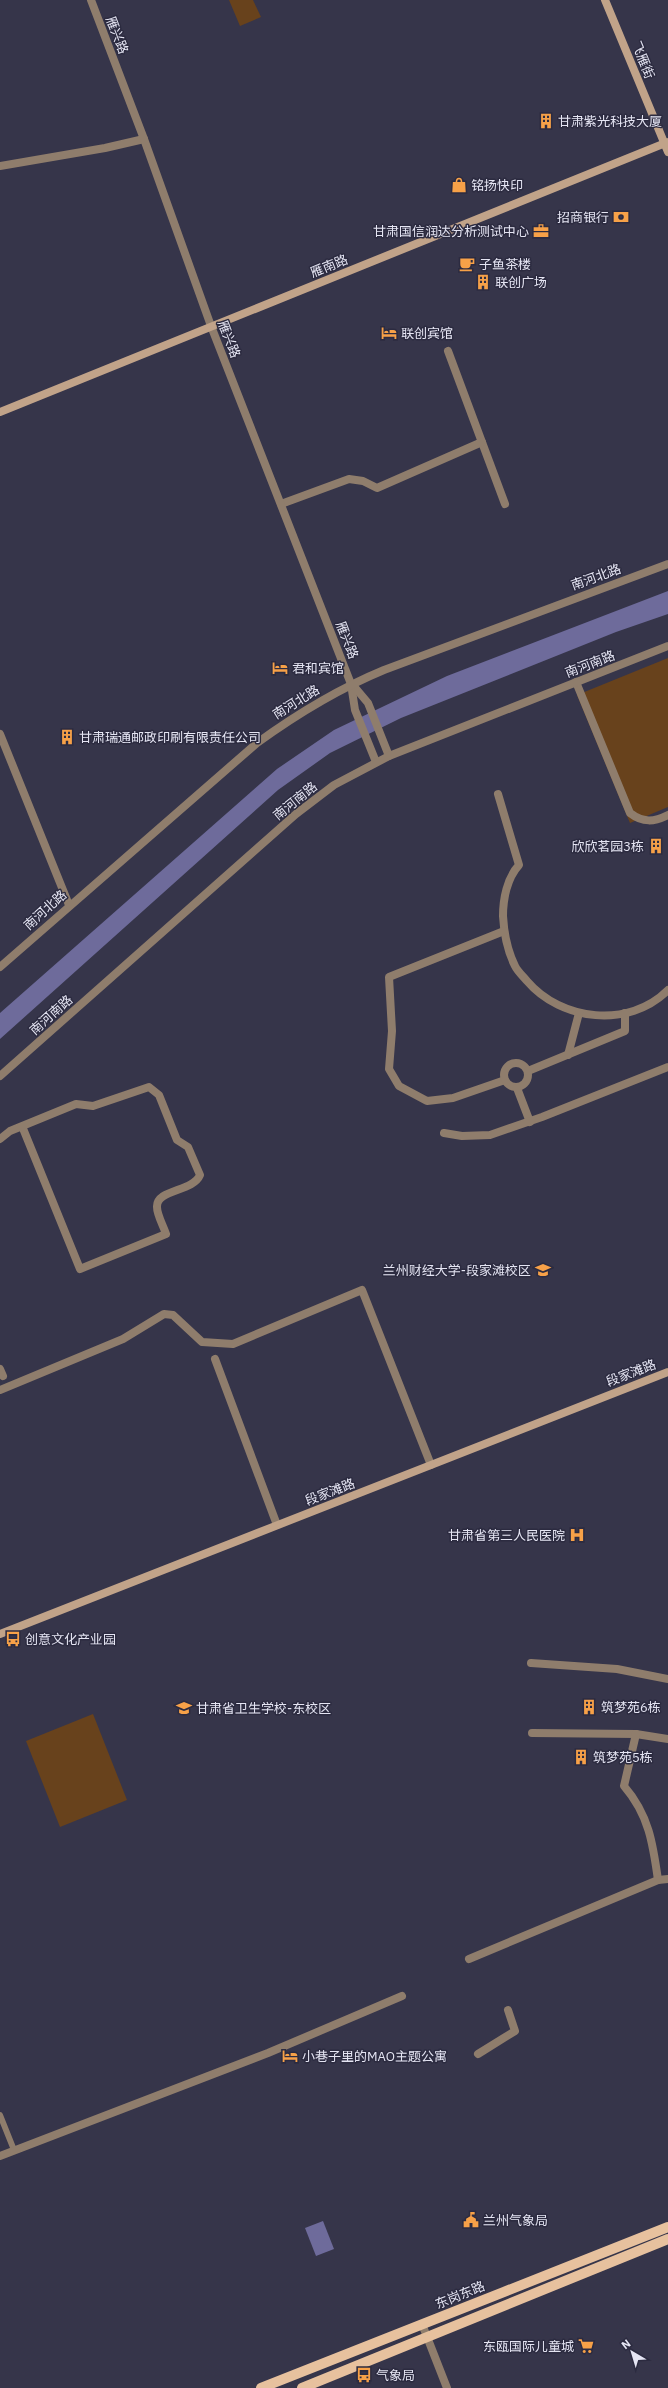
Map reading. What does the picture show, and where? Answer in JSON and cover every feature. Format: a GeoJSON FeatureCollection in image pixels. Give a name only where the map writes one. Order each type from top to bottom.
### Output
{"type":"FeatureCollection","features":[{"type":"Feature","properties":{"kind":"main road","name":"飞雁街"},"geometry":{"type":"LineString","coordinates":[[606,0],[666,142],[668,152]]}},
{"type":"Feature","properties":{"kind":"main road","name":"雁南路"},"geometry":{"type":"LineString","coordinates":[[0,412],[666,142]]}},
{"type":"Feature","properties":{"kind":"main road","name":"段家滩路"},"geometry":{"type":"LineString","coordinates":[[0,1634],[668,1372]]}},
{"type":"Feature","properties":{"kind":"main road","name":"东岗东路"},"geometry":{"type":"LineString","coordinates":[[261,2388],[668,2227]]}},
{"type":"Feature","properties":{"kind":"main road","name":"东岗东路"},"geometry":{"type":"LineString","coordinates":[[302,2388],[668,2239]]}},
{"type":"Feature","properties":{"kind":"street","name":"雁兴路"},"geometry":{"type":"LineString","coordinates":[[91,0],[144,139],[211,326],[351,684]]}},
{"type":"Feature","properties":{"kind":"street"},"geometry":{"type":"LineString","coordinates":[[0,166],[105,148],[144,139]]}},
{"type":"Feature","properties":{"kind":"street"},"geometry":{"type":"LineString","coordinates":[[448,351],[506,504]]}},
{"type":"Feature","properties":{"kind":"street"},"geometry":{"type":"LineString","coordinates":[[281,504],[349,479],[363,481],[377,488],[482,442]]}},
{"type":"Feature","properties":{"kind":"street","name":"南河北路"},"geometry":{"type":"LineString","coordinates":[[0,967],[69,905],[256,743],[294,716],[351,684],[668,564]]}},
{"type":"Feature","properties":{"kind":"street","name":"南河南路"},"geometry":{"type":"LineString","coordinates":[[0,1076],[296,814],[334,785],[389,756],[668,646]]}},
{"type":"Feature","properties":{"kind":"street"},"geometry":{"type":"LineString","coordinates":[[576,682],[630,813],[636,818],[652,821],[668,815]]}},
{"type":"Feature","properties":{"kind":"street"},"geometry":{"type":"LineString","coordinates":[[351,684],[368,703],[389,756]]}},
{"type":"Feature","properties":{"kind":"street"},"geometry":{"type":"LineString","coordinates":[[351,684],[355,710],[376,762]]}},
{"type":"Feature","properties":{"kind":"street"},"geometry":{"type":"LineString","coordinates":[[0,734],[69,905]]}},
{"type":"Feature","properties":{"kind":"street"},"geometry":{"type":"LineString","coordinates":[[498,794],[519,865],[513,872],[503,904],[504,931],[516,968],[537,993],[565,1010],[597,1017],[625,1013],[660,998],[668,990]]}},
{"type":"Feature","properties":{"kind":"street"},"geometry":{"type":"LineString","coordinates":[[504,931],[389,977],[392,1031],[388,1059],[393,1079],[399,1086],[427,1101],[453,1098],[505,1080]]}},
{"type":"Feature","properties":{"kind":"street"},"geometry":{"type":"LineString","coordinates":[[568,1055],[579,1013]]}},
{"type":"Feature","properties":{"kind":"street"},"geometry":{"type":"LineString","coordinates":[[528,1071],[625,1031],[625,1013]]}},
{"type":"Feature","properties":{"kind":"street"},"geometry":{"type":"LineString","coordinates":[[512,1064],[523,1065],[528,1071],[527,1082],[517,1088],[510,1086],[505,1080],[506,1068],[512,1064]]}},
{"type":"Feature","properties":{"kind":"street"},"geometry":{"type":"LineString","coordinates":[[444,1133],[462,1136],[490,1135],[530,1122],[668,1067]]}},
{"type":"Feature","properties":{"kind":"street"},"geometry":{"type":"LineString","coordinates":[[0,1139],[10,1131],[22,1126],[76,1104],[93,1106],[149,1087],[159,1095],[177,1140],[188,1147],[200,1175],[193,1184],[162,1196],[158,1201],[157,1208],[166,1234],[80,1268],[22,1126]]}},
{"type":"Feature","properties":{"kind":"street"},"geometry":{"type":"LineString","coordinates":[[517,1088],[530,1122]]}},
{"type":"Feature","properties":{"kind":"street"},"geometry":{"type":"LineString","coordinates":[[0,1390],[123,1339],[164,1314],[173,1315],[202,1342],[233,1344],[362,1290],[431,1465]]}},
{"type":"Feature","properties":{"kind":"street"},"geometry":{"type":"LineString","coordinates":[[215,1359],[276,1525]]}},
{"type":"Feature","properties":{"kind":"street"},"geometry":{"type":"LineString","coordinates":[[531,1663],[617,1669],[668,1679]]}},
{"type":"Feature","properties":{"kind":"street"},"geometry":{"type":"LineString","coordinates":[[532,1733],[636,1734],[668,1739]]}},
{"type":"Feature","properties":{"kind":"street"},"geometry":{"type":"LineString","coordinates":[[636,1734],[624,1786],[637,1801],[652,1836],[658,1880]]}},
{"type":"Feature","properties":{"kind":"street"},"geometry":{"type":"LineString","coordinates":[[469,1959],[658,1880],[668,1879]]}},
{"type":"Feature","properties":{"kind":"street"},"geometry":{"type":"LineString","coordinates":[[0,2156],[268,2053],[402,1996]]}},
{"type":"Feature","properties":{"kind":"street"},"geometry":{"type":"LineString","coordinates":[[478,2054],[515,2031],[508,2010]]}},
{"type":"Feature","properties":{"kind":"street"},"geometry":{"type":"LineString","coordinates":[[0,2115],[14,2150]]}},
{"type":"Feature","properties":{"kind":"street"},"geometry":{"type":"LineString","coordinates":[[422,2324],[447,2388]]}},
{"type":"Feature","properties":{"kind":"shaded area"},"geometry":{"type":"Polygon","coordinates":[[[229,0],[253,0],[261,17],[240,26],[229,0]]]}},
{"type":"Feature","properties":{"kind":"shaded area"},"geometry":{"type":"Polygon","coordinates":[[[668,591],[668,614],[616,632],[401,718],[330,753],[278,790],[0,1039],[0,1013],[277,769],[334,730],[447,676],[668,591]]]}},
{"type":"Feature","properties":{"kind":"shaded area"},"geometry":{"type":"Polygon","coordinates":[[[668,658],[668,807],[630,823],[577,695],[668,658]]]}},
{"type":"Feature","properties":{"kind":"shaded area"},"geometry":{"type":"Polygon","coordinates":[[[93,1714],[127,1800],[60,1827],[26,1741],[93,1714]]]}},
{"type":"Feature","properties":{"kind":"shaded area"},"geometry":{"type":"Polygon","coordinates":[[[323,2221],[334,2249],[316,2256],[305,2228],[323,2221]]]}},
{"type":"Feature","properties":{"kind":"place","name":"甘肃紫光科技大厦"},"geometry":{"type":"Point","coordinates":[546,121]}},
{"type":"Feature","properties":{"kind":"place","name":"铭扬快印"},"geometry":{"type":"Point","coordinates":[459,185]}},
{"type":"Feature","properties":{"kind":"place","name":"招商银行"},"geometry":{"type":"Point","coordinates":[621,217]}},
{"type":"Feature","properties":{"kind":"place","name":"甘肃国信润达分析测试中心"},"geometry":{"type":"Point","coordinates":[541,231]}},
{"type":"Feature","properties":{"kind":"place","name":"子鱼茶楼"},"geometry":{"type":"Point","coordinates":[467,264]}},
{"type":"Feature","properties":{"kind":"place","name":"联创广场"},"geometry":{"type":"Point","coordinates":[483,282]}},
{"type":"Feature","properties":{"kind":"place","name":"联创宾馆"},"geometry":{"type":"Point","coordinates":[389,333]}},
{"type":"Feature","properties":{"kind":"place","name":"君和宾馆"},"geometry":{"type":"Point","coordinates":[280,668]}},
{"type":"Feature","properties":{"kind":"place","name":"甘肃瑞通邮政印刷有限责任公司"},"geometry":{"type":"Point","coordinates":[67,737]}},
{"type":"Feature","properties":{"kind":"place","name":"欣欣茗园3栋"},"geometry":{"type":"Point","coordinates":[656,846]}},
{"type":"Feature","properties":{"kind":"place","name":"兰州财经大学-段家滩校区"},"geometry":{"type":"Point","coordinates":[543,1270]}},
{"type":"Feature","properties":{"kind":"place","name":"甘肃省第三人民医院"},"geometry":{"type":"Point","coordinates":[577,1535]}},
{"type":"Feature","properties":{"kind":"place","name":"创意文化产业园"},"geometry":{"type":"Point","coordinates":[13,1639]}},
{"type":"Feature","properties":{"kind":"place","name":"筑梦苑6栋"},"geometry":{"type":"Point","coordinates":[589,1707]}},
{"type":"Feature","properties":{"kind":"place","name":"甘肃省卫生学校-东校区"},"geometry":{"type":"Point","coordinates":[184,1708]}},
{"type":"Feature","properties":{"kind":"place","name":"筑梦苑5栋"},"geometry":{"type":"Point","coordinates":[581,1757]}},
{"type":"Feature","properties":{"kind":"place","name":"小巷子里的MAO主题公寓"},"geometry":{"type":"Point","coordinates":[290,2056]}},
{"type":"Feature","properties":{"kind":"place","name":"兰州气象局"},"geometry":{"type":"Point","coordinates":[471,2220]}},
{"type":"Feature","properties":{"kind":"place","name":"东瓯国际儿童城"},"geometry":{"type":"Point","coordinates":[586,2346]}},
{"type":"Feature","properties":{"kind":"place","name":"气象局"},"geometry":{"type":"Point","coordinates":[364,2375]}}]}
